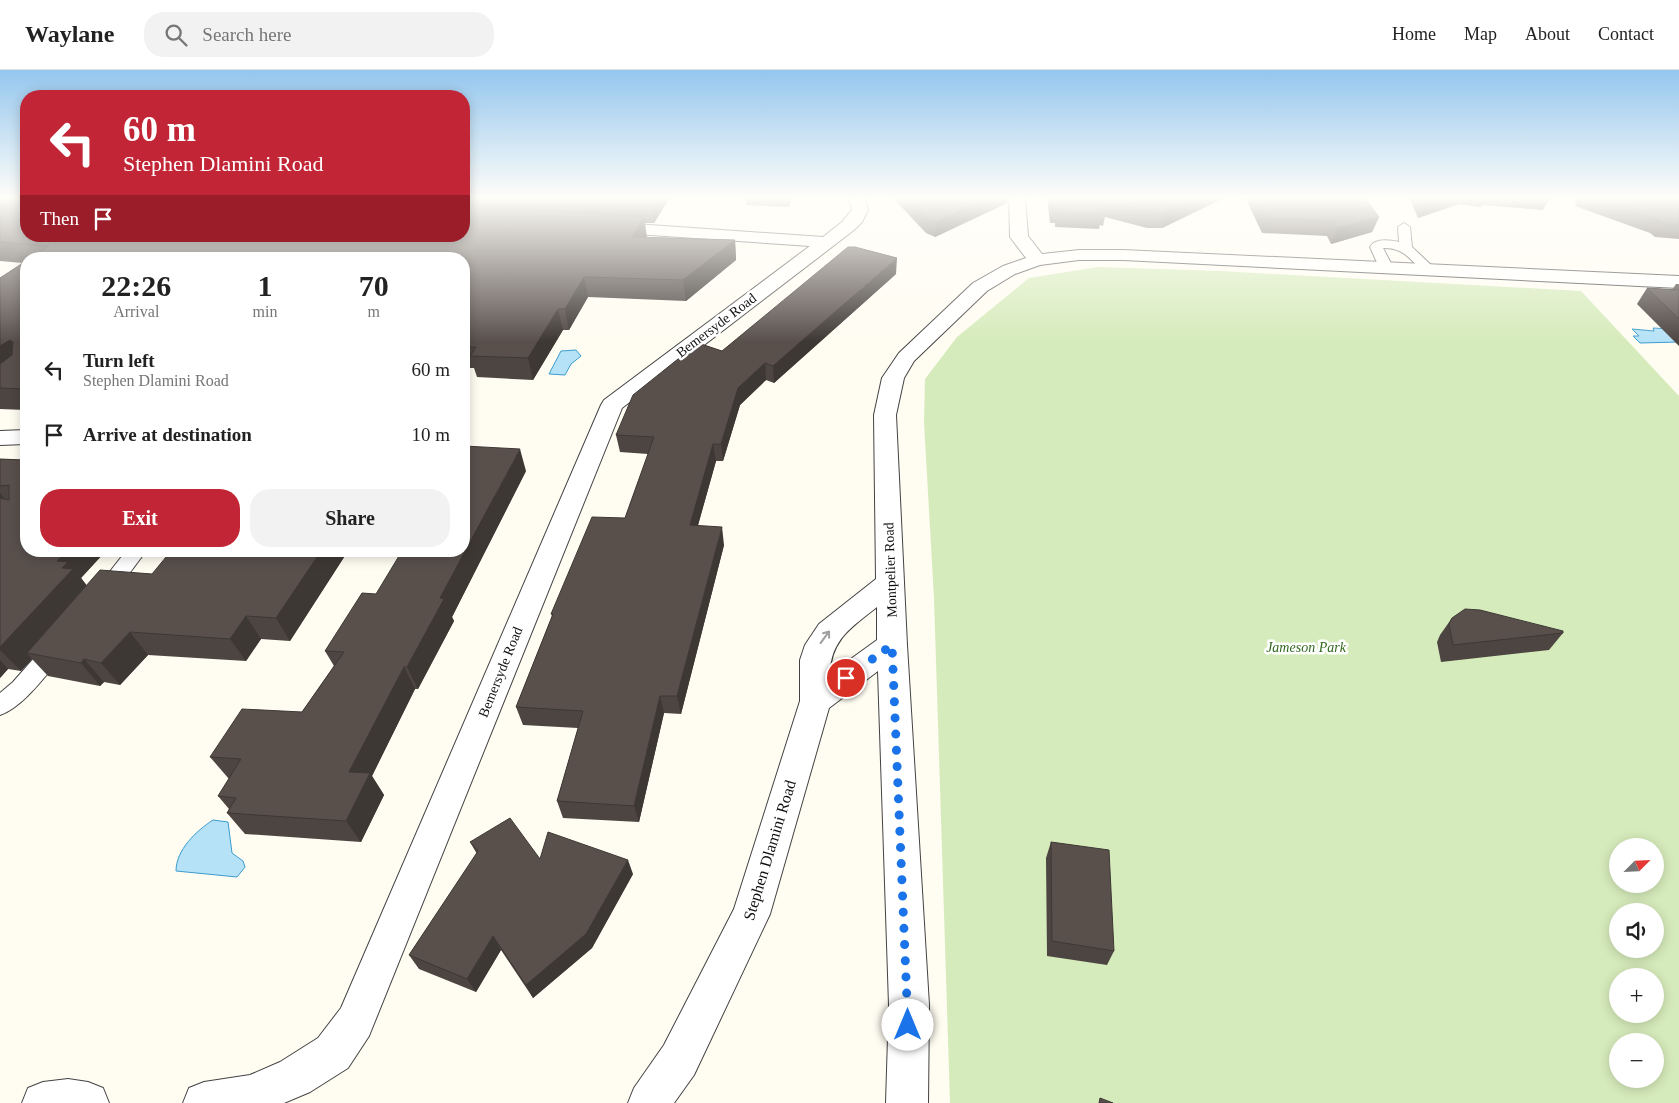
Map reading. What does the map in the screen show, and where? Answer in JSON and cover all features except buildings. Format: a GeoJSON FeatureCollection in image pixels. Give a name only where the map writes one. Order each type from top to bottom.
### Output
{"type":"FeatureCollection","features":[{"type":"Feature","properties":{"kind":"street","name":"Bemersyde Road"},"geometry":{"type":"LineString","coordinates":[[204,1103],[250,1096],[295,1077],[333,1054],[355,1022],[612,405],[822,245]]}},
{"type":"Feature","properties":{"kind":"street"},"geometry":{"type":"LineString","coordinates":[[1025,245],[1037,260]]}},
{"type":"Feature","properties":{"kind":"street","name":"Montpelier Road"},"geometry":{"type":"LineString","coordinates":[[907,1103],[909,1005],[892,645],[885,415],[893,378],[906,357],[980,287],[1008,270],[1037,260],[1079,255],[1122,255],[1679,282]]}},
{"type":"Feature","properties":{"kind":"street"},"geometry":{"type":"LineString","coordinates":[[0,438],[20,437]]}},
{"type":"Feature","properties":{"kind":"street","name":"Stephen Dlamini Road"},"geometry":{"type":"LineString","coordinates":[[648,1103],[679,1060],[751,914],[815,701],[816,660],[820,645],[829,632],[849,614],[891,582]]}},
{"type":"Feature","properties":{"kind":"street"},"geometry":{"type":"LineString","coordinates":[[815,701],[892,645]]}},
{"type":"Feature","properties":{"kind":"street"},"geometry":{"type":"LineString","coordinates":[[43,1103],[68,1100],[88,1103]]}},
{"type":"Feature","properties":{"kind":"lane"},"geometry":{"type":"LineString","coordinates":[[1377,245],[1376,247],[1386,267]]}},
{"type":"Feature","properties":{"kind":"lane"},"geometry":{"type":"LineString","coordinates":[[1395,245],[1412,251],[1427,269]]}},
{"type":"Feature","properties":{"kind":"lane"},"geometry":{"type":"LineString","coordinates":[[90,610],[132,557]]}},
{"type":"Feature","properties":{"kind":"lane"},"geometry":{"type":"LineString","coordinates":[[0,706],[20,688],[71,631]]}},
{"type":"Feature","properties":{"kind":"green space","name":"Jameson Park"},"geometry":{"type":"Polygon","coordinates":[[[1098,267],[1220,271],[1581,291],[1679,396],[1679,1103],[950,1103],[934,598],[924,422],[925,379],[957,337],[1029,278],[1098,267]]]}},
{"type":"Feature","properties":{"kind":"water"},"geometry":{"type":"Polygon","coordinates":[[[1653,328],[1671,329],[1679,342],[1640,343],[1633,336],[1639,336],[1632,329],[1654,331],[1653,328]]]}},
{"type":"Feature","properties":{"kind":"water"},"geometry":{"type":"Polygon","coordinates":[[[576,350],[581,356],[571,364],[565,375],[549,374],[561,351],[576,350]]]}},
{"type":"Feature","properties":{"kind":"water"},"geometry":{"type":"Polygon","coordinates":[[[213,820],[228,822],[232,853],[243,861],[245,867],[237,877],[176,871],[179,856],[188,842],[213,820]]]}},
{"type":"Feature","properties":{"kind":"route"},"geometry":{"type":"LineString","coordinates":[[846,678],[892,645],[909,1005],[908,1025]]}}]}
